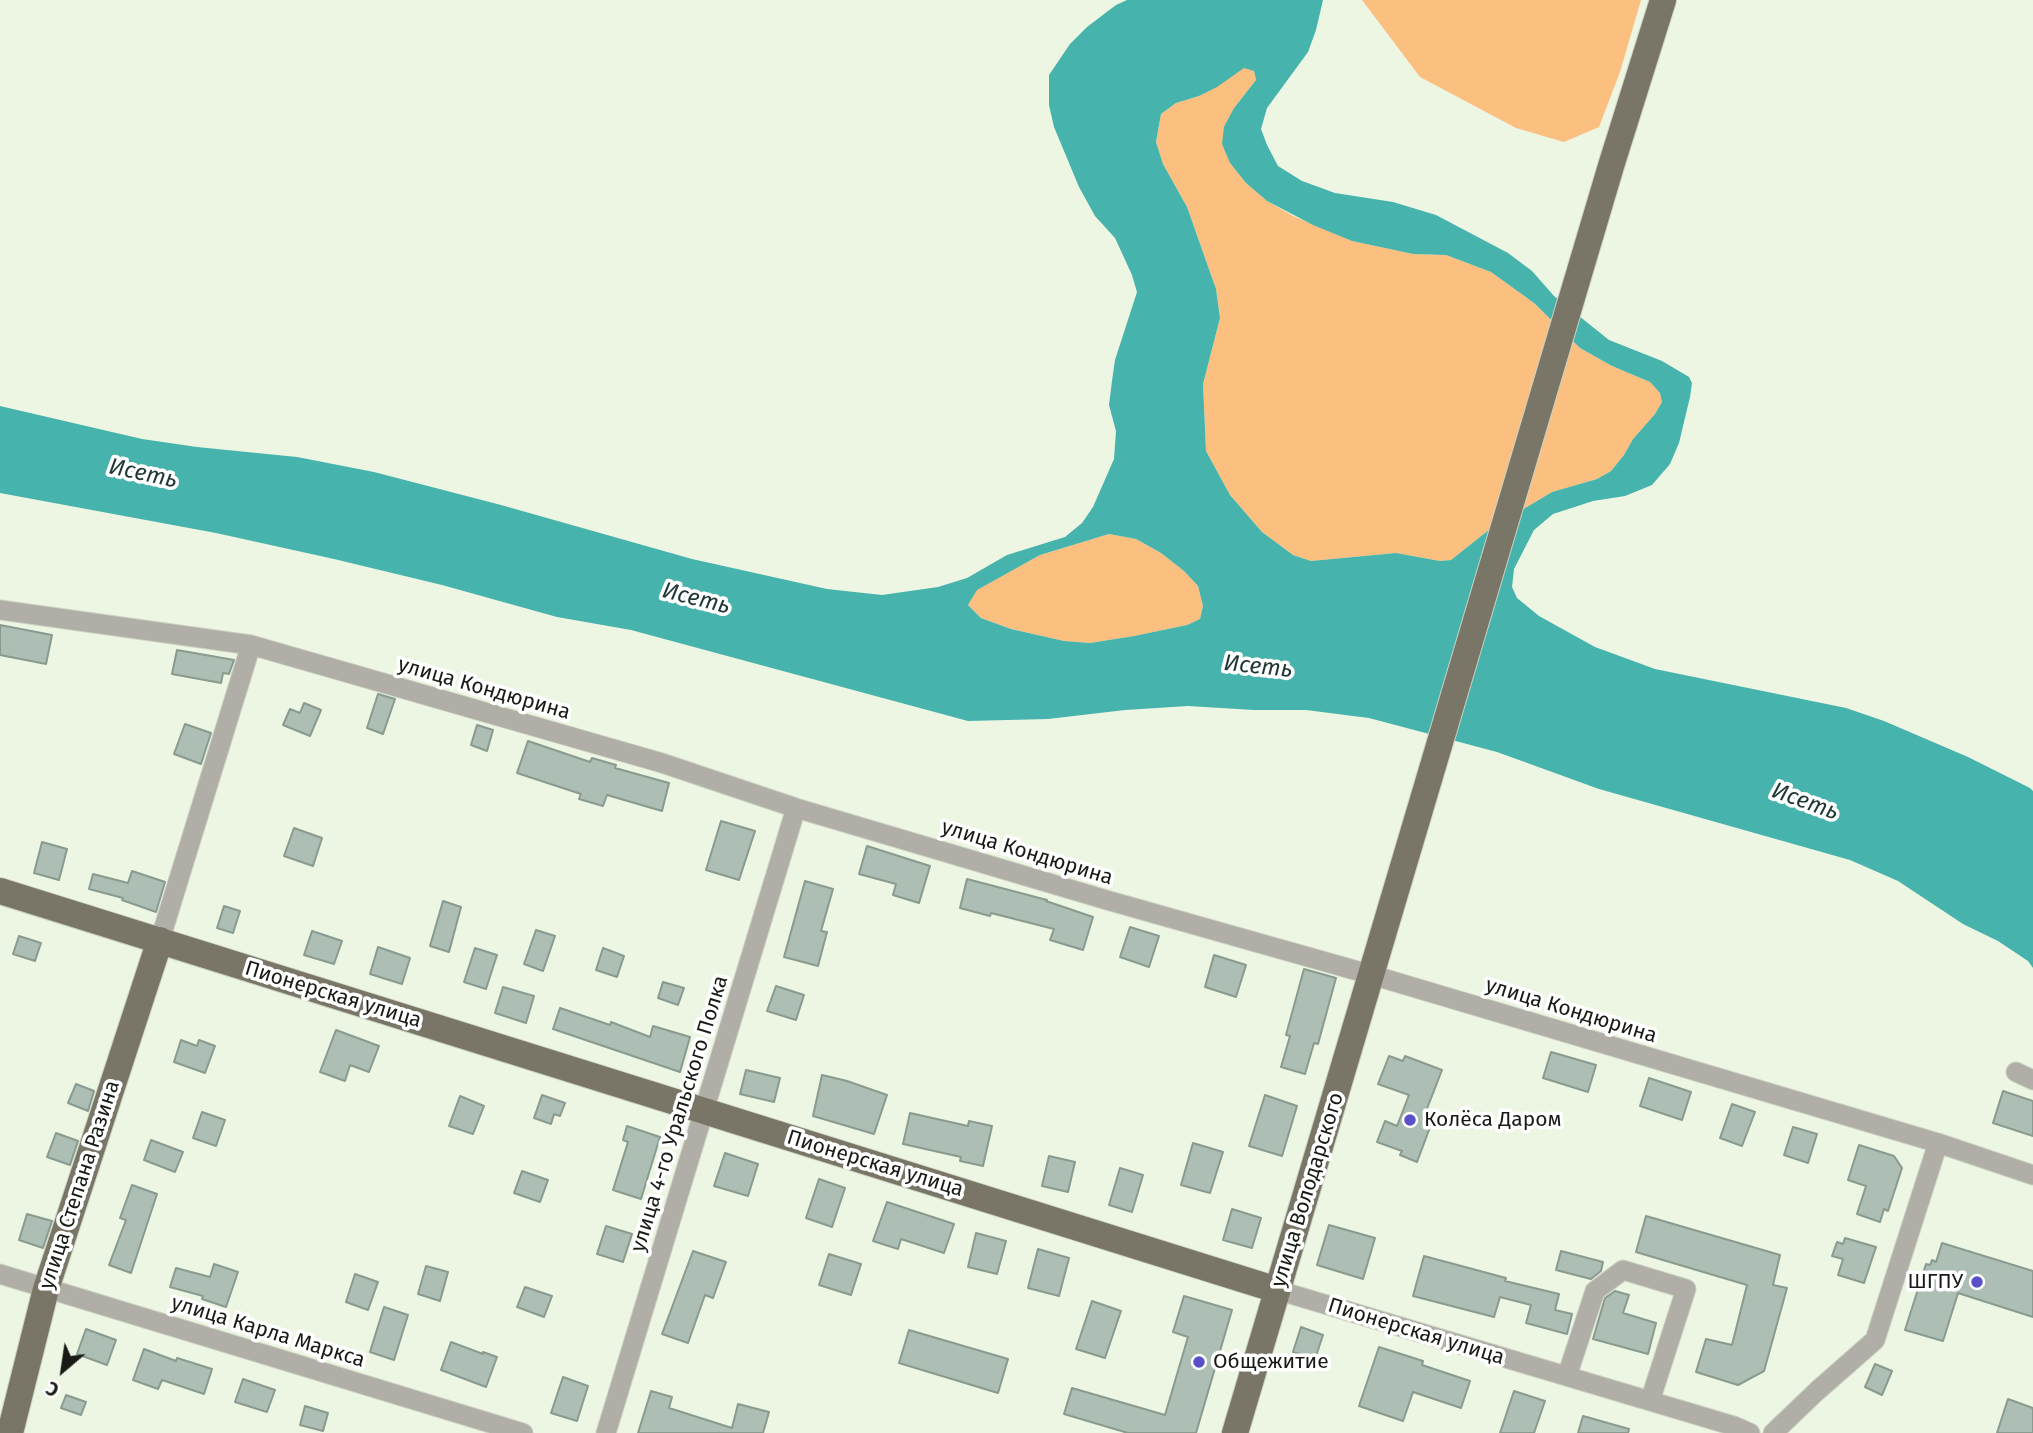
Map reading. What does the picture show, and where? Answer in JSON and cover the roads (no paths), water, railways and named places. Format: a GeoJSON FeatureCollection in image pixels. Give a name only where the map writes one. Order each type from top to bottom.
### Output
{"type":"FeatureCollection","features":[{"type":"Feature","properties":{"kind":"main road","name":"улица Володарского"},"geometry":{"type":"LineString","coordinates":[[1234,1433],[1611,166],[1663,0]]}},
{"type":"Feature","properties":{"kind":"main road","name":"Пионерская улица"},"geometry":{"type":"LineString","coordinates":[[0,891],[1278,1290]]}},
{"type":"Feature","properties":{"kind":"main road","name":"улица Степана Разина"},"geometry":{"type":"LineString","coordinates":[[10,1433],[46,1289],[160,940]]}},
{"type":"Feature","properties":{"kind":"street","name":"улица Кондюрина"},"geometry":{"type":"LineString","coordinates":[[0,610],[251,645],[662,763],[796,808],[1372,975],[1938,1143],[2033,1175]]}},
{"type":"Feature","properties":{"kind":"street"},"geometry":{"type":"LineString","coordinates":[[160,940],[251,645]]}},
{"type":"Feature","properties":{"kind":"street","name":"улица 4-го Уральского Полка"},"geometry":{"type":"LineString","coordinates":[[606,1433],[796,808]]}},
{"type":"Feature","properties":{"kind":"street"},"geometry":{"type":"LineString","coordinates":[[1773,1433],[1875,1340],[1938,1143]]}},
{"type":"Feature","properties":{"kind":"street"},"geometry":{"type":"LineString","coordinates":[[1567,1377],[1595,1291],[1623,1270],[1686,1289],[1650,1401]]}},
{"type":"Feature","properties":{"kind":"street","name":"улица Карла Маркса"},"geometry":{"type":"LineString","coordinates":[[0,1274],[523,1433]]}},
{"type":"Feature","properties":{"kind":"street","name":"Пионерская улица"},"geometry":{"type":"LineString","coordinates":[[1278,1290],[1750,1433]]}},
{"type":"Feature","properties":{"kind":"water","name":"Исеть"},"geometry":{"type":"Polygon","coordinates":[[[1127,0],[1323,0],[1308,52],[1267,108],[1261,129],[1278,166],[1302,181],[1335,193],[1393,202],[1436,215],[1508,253],[1532,271],[1554,296],[1609,340],[1662,361],[1689,377],[1692,383],[1690,397],[1679,443],[1670,464],[1652,485],[1625,496],[1593,501],[1553,514],[1534,530],[1514,569],[1512,587],[1517,598],[1539,616],[1595,647],[1655,669],[1846,708],[1968,757],[2030,788],[2033,791],[2033,968],[2028,961],[1998,941],[1963,924],[1898,881],[1850,860],[1599,789],[1497,752],[1369,718],[1306,710],[1188,706],[1048,719],[968,721],[631,630],[557,617],[334,559],[216,533],[0,493],[0,406],[142,439],[297,457],[374,472],[692,559],[827,589],[882,595],[938,587],[967,578],[1007,555],[1065,537],[1082,523],[1093,507],[1114,459],[1116,431],[1109,405],[1112,381],[1115,360],[1137,292],[1115,238],[1095,216],[1079,187],[1054,127],[1049,105],[1049,75],[1070,44],[1116,5],[1127,0]],[[1244,68],[1217,87],[1176,103],[1161,114],[1156,142],[1163,164],[1187,207],[1216,289],[1220,318],[1203,384],[1206,451],[1230,495],[1262,532],[1293,555],[1311,561],[1396,553],[1440,561],[1451,560],[1490,529],[1552,492],[1597,479],[1611,471],[1662,402],[1660,393],[1650,382],[1612,366],[1580,348],[1534,303],[1491,272],[1446,255],[1413,254],[1352,241],[1313,225],[1267,201],[1246,183],[1230,163],[1222,144],[1224,127],[1234,108],[1256,80],[1254,71],[1244,68]],[[1109,534],[1040,555],[977,590],[968,605],[981,618],[1011,629],[1064,641],[1090,643],[1187,625],[1200,619],[1203,606],[1198,586],[1184,571],[1161,553],[1136,539],[1109,534]]]}},
{"type":"Feature","properties":{"kind":"place","name":"Колёса Даром"},"geometry":{"type":"Point","coordinates":[1410,1120]}},
{"type":"Feature","properties":{"kind":"place","name":"ШГПУ"},"geometry":{"type":"Point","coordinates":[1977,1282]}},
{"type":"Feature","properties":{"kind":"place","name":"Общежитие"},"geometry":{"type":"Point","coordinates":[1199,1362]}}]}
